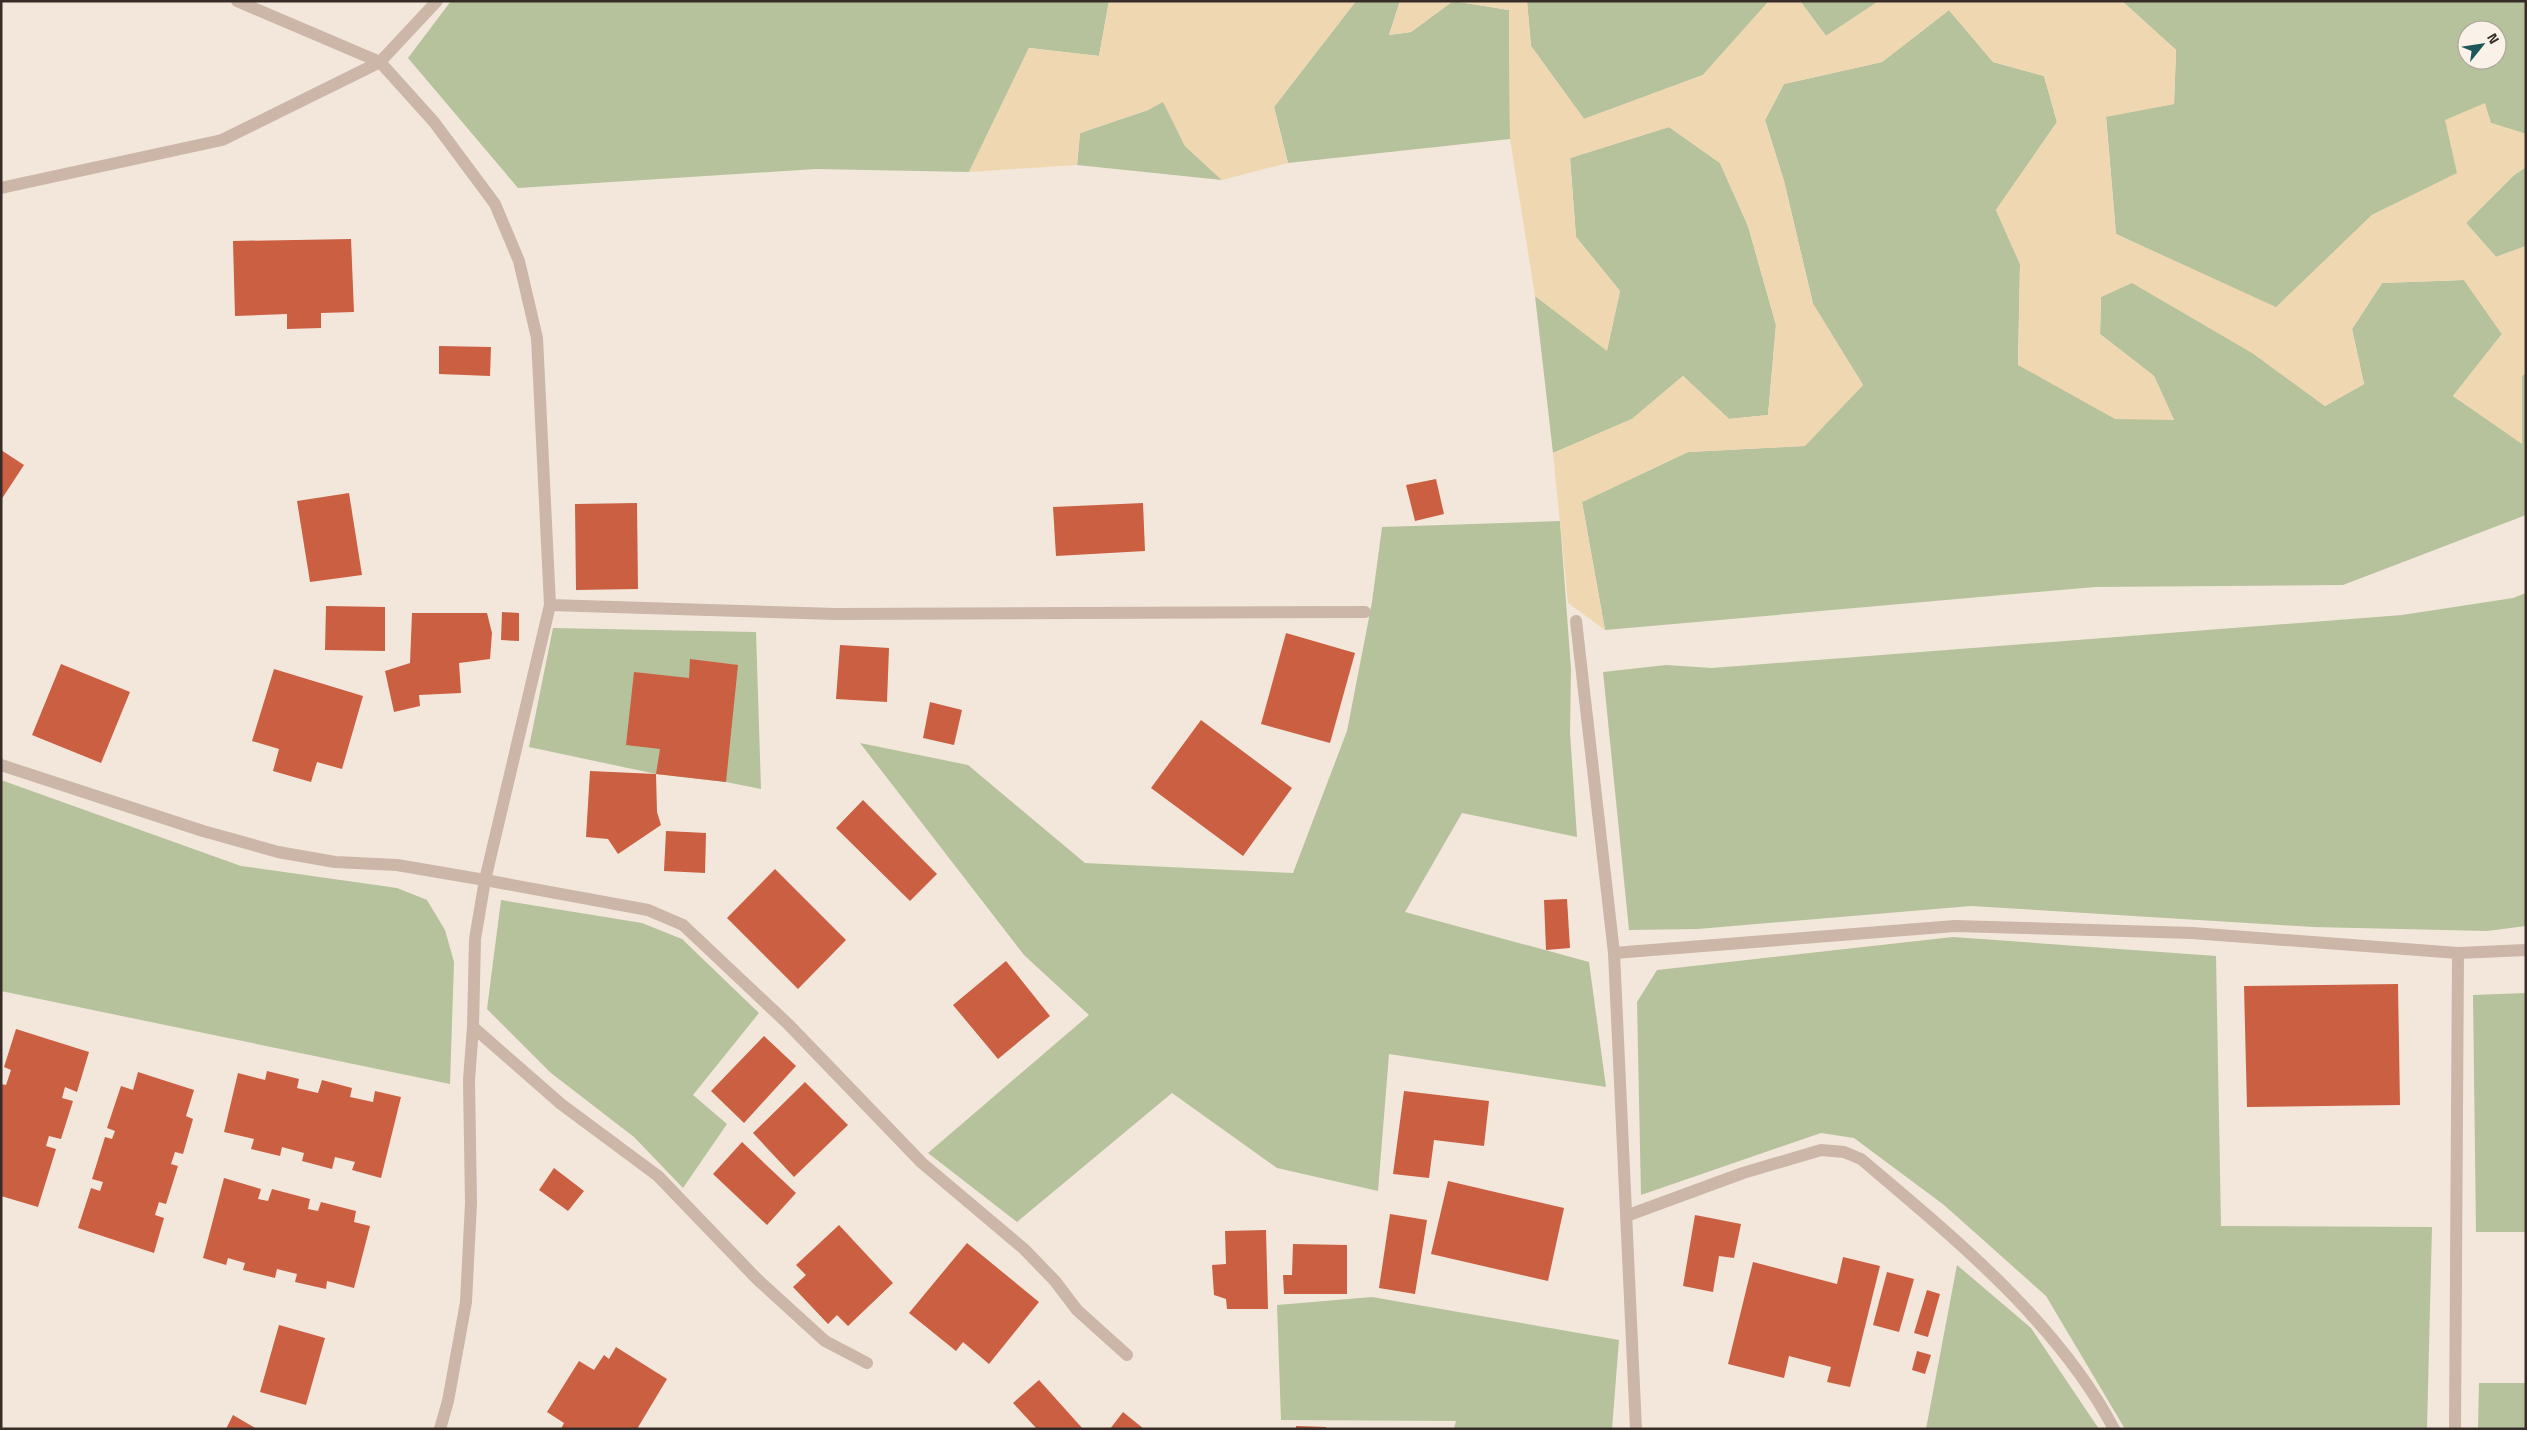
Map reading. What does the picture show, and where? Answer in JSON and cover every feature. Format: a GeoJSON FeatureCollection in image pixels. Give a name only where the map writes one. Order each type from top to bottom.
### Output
{"type":"FeatureCollection","features":[{"type":"Feature","properties":{"kind":"street"},"geometry":{"type":"LineString","coordinates":[[238,1],[380,62],[434,122],[495,204],[519,261],[537,338],[550,605],[485,880],[475,939],[473,1027],[469,1080],[471,1203],[466,1302],[448,1401],[440,1429]]}},
{"type":"Feature","properties":{"kind":"street"},"geometry":{"type":"LineString","coordinates":[[1,188],[222,140],[380,62],[437,1]]}},
{"type":"Feature","properties":{"kind":"street"},"geometry":{"type":"LineString","coordinates":[[550,605],[836,614],[1365,612]]}},
{"type":"Feature","properties":{"kind":"street"},"geometry":{"type":"LineString","coordinates":[[1576,621],[1614,953],[1636,1429]]}},
{"type":"Feature","properties":{"kind":"street"},"geometry":{"type":"LineString","coordinates":[[1,765],[204,831],[278,852],[335,862],[397,865],[485,880],[648,910],[683,926],[788,1024],[922,1163],[1024,1249],[1055,1281],[1077,1310],[1127,1354]]}},
{"type":"Feature","properties":{"kind":"street"},"geometry":{"type":"LineString","coordinates":[[1614,953],[1955,926],[2192,933],[2458,953],[2526,950]]}},
{"type":"Feature","properties":{"kind":"street"},"geometry":{"type":"LineString","coordinates":[[2455,1429],[2458,953]]}},
{"type":"Feature","properties":{"kind":"street"},"geometry":{"type":"LineString","coordinates":[[473,1027],[561,1104],[658,1176],[757,1279],[826,1341],[867,1363]]}},
{"type":"Feature","properties":{"kind":"street"},"geometry":{"type":"LineString","coordinates":[[1626,1216],[1743,1173],[1821,1150],[1844,1152],[1861,1159],[1950,1236],[2030,1311],[2083,1380],[2114,1429]]}},
{"type":"Feature","properties":{"kind":"green space"},"geometry":{"type":"Polygon","coordinates":[[[451,1],[1109,1],[1099,56],[1029,48],[969,172],[816,169],[518,188],[408,58],[451,1]]]}},
{"type":"Feature","properties":{"kind":"green space"},"geometry":{"type":"Polygon","coordinates":[[[1356,1],[1400,1],[1389,35],[1411,32],[1453,1],[1509,10],[1510,139],[1288,163],[1274,107],[1356,1]]]}},
{"type":"Feature","properties":{"kind":"green space"},"geometry":{"type":"Polygon","coordinates":[[[1527,1],[1769,1],[1703,75],[1584,119],[1531,46],[1527,1]]]}},
{"type":"Feature","properties":{"kind":"green space"},"geometry":{"type":"Polygon","coordinates":[[[1800,1],[1879,1],[1826,36],[1800,1]]]}},
{"type":"Feature","properties":{"kind":"green space"},"geometry":{"type":"Polygon","coordinates":[[[2122,1],[2526,1],[2526,134],[2491,123],[2458,173],[2372,215],[2276,308],[2116,234],[2106,116],[2174,104],[2176,50],[2122,1]]]}},
{"type":"Feature","properties":{"kind":"green space"},"geometry":{"type":"Polygon","coordinates":[[[1949,10],[1993,62],[2044,76],[2057,122],[1996,210],[2020,264],[2018,365],[2174,420],[2154,376],[2100,334],[2101,297],[2132,282],[2253,353],[2325,406],[2364,384],[2352,329],[2382,283],[2464,280],[2502,334],[2453,396],[2522,443],[2522,375],[2526,373],[2526,515],[2343,585],[2095,587],[1605,630],[1582,502],[1688,452],[1804,446],[1863,385],[1813,304],[1784,181],[1765,120],[1784,84],[1882,62],[1949,10]]]}},
{"type":"Feature","properties":{"kind":"green space"},"geometry":{"type":"Polygon","coordinates":[[[1163,101],[1185,146],[1222,180],[1077,165],[1080,133],[1148,110],[1163,101]]]}},
{"type":"Feature","properties":{"kind":"green space"},"geometry":{"type":"Polygon","coordinates":[[[1669,127],[1720,163],[1748,226],[1776,325],[1768,415],[1729,419],[1683,376],[1632,419],[1553,453],[1535,296],[1607,350],[1620,291],[1576,237],[1570,158],[1669,127]]]}},
{"type":"Feature","properties":{"kind":"green space"},"geometry":{"type":"Polygon","coordinates":[[[2526,167],[2526,246],[2496,257],[2466,223],[2514,175],[2526,167]]]}},
{"type":"Feature","properties":{"kind":"green space"},"geometry":{"type":"Polygon","coordinates":[[[1560,521],[1571,669],[1570,732],[1577,837],[1462,813],[1405,912],[1589,962],[1606,1087],[1389,1054],[1378,1191],[1277,1168],[1172,1093],[1017,1222],[928,1153],[1089,1015],[1024,955],[860,743],[968,765],[1085,863],[1293,873],[1347,731],[1372,602],[1382,527],[1560,521]]]}},
{"type":"Feature","properties":{"kind":"green space"},"geometry":{"type":"Polygon","coordinates":[[[2526,593],[2526,926],[2487,931],[2313,927],[1971,906],[1698,929],[1629,930],[1603,672],[1666,665],[1712,668],[2402,615],[2513,598],[2526,593]]]}},
{"type":"Feature","properties":{"kind":"green space"},"geometry":{"type":"Polygon","coordinates":[[[553,628],[756,632],[761,789],[726,782],[656,774],[529,747],[553,628]]]}},
{"type":"Feature","properties":{"kind":"green space"},"geometry":{"type":"Polygon","coordinates":[[[1,780],[241,866],[397,888],[427,900],[445,930],[454,962],[450,1084],[1,991],[1,780]]]}},
{"type":"Feature","properties":{"kind":"green space"},"geometry":{"type":"Polygon","coordinates":[[[501,900],[642,923],[682,939],[759,1013],[693,1095],[727,1124],[683,1188],[634,1137],[551,1073],[487,1009],[501,900]]]}},
{"type":"Feature","properties":{"kind":"green space"},"geometry":{"type":"Polygon","coordinates":[[[1953,937],[2216,956],[2221,1226],[2432,1227],[2427,1429],[2125,1429],[2046,1296],[1944,1205],[1854,1138],[1821,1133],[1641,1195],[1637,1002],[1657,970],[1953,937]]]}},
{"type":"Feature","properties":{"kind":"green space"},"geometry":{"type":"Polygon","coordinates":[[[2526,993],[2526,1232],[2476,1232],[2473,995],[2526,993]]]}},
{"type":"Feature","properties":{"kind":"green space"},"geometry":{"type":"Polygon","coordinates":[[[1957,1265],[2031,1328],[2099,1429],[1926,1429],[1957,1265]]]}},
{"type":"Feature","properties":{"kind":"green space"},"geometry":{"type":"Polygon","coordinates":[[[1372,1297],[1619,1340],[1612,1429],[1454,1429],[1456,1421],[1281,1420],[1277,1305],[1372,1297]]]}},
{"type":"Feature","properties":{"kind":"green space"},"geometry":{"type":"Polygon","coordinates":[[[2479,1383],[2526,1383],[2526,1429],[2478,1429],[2479,1383]]]}},
{"type":"Feature","properties":{"kind":"sand"},"geometry":{"type":"Polygon","coordinates":[[[1109,1],[1356,1],[1274,107],[1288,163],[1222,180],[1185,146],[1163,102],[1148,110],[1080,133],[1077,165],[969,172],[1029,48],[1099,56],[1109,1]]]}},
{"type":"Feature","properties":{"kind":"sand"},"geometry":{"type":"Polygon","coordinates":[[[1400,1],[1453,1],[1411,32],[1389,35],[1400,1]]]}},
{"type":"Feature","properties":{"kind":"sand"},"geometry":{"type":"Polygon","coordinates":[[[1453,1],[1527,1],[1531,46],[1584,119],[1703,75],[1769,1],[1800,1],[1826,36],[1879,1],[2122,1],[2176,50],[2174,104],[2106,117],[2116,234],[2276,307],[2372,215],[2457,173],[2445,120],[2485,103],[2491,123],[2526,134],[2526,167],[2514,175],[2466,223],[2496,257],[2526,246],[2526,373],[2522,376],[2522,444],[2453,396],[2502,334],[2464,280],[2382,283],[2352,329],[2364,384],[2325,406],[2252,353],[2132,283],[2101,297],[2100,334],[2154,376],[2174,420],[2115,419],[2018,365],[2020,264],[1996,210],[2057,122],[2044,76],[1993,62],[1949,10],[1882,62],[1784,84],[1765,120],[1784,181],[1813,304],[1863,385],[1805,446],[1688,452],[1582,502],[1605,630],[1568,603],[1553,453],[1632,419],[1683,376],[1729,419],[1768,415],[1776,325],[1748,226],[1720,163],[1669,127],[1570,158],[1576,237],[1620,291],[1607,351],[1535,296],[1510,139],[1509,10],[1453,1]]]}},
{"type":"Feature","properties":{"kind":"building"},"geometry":{"type":"Polygon","coordinates":[[[351,239],[354,312],[321,313],[321,328],[287,329],[287,314],[235,316],[233,241],[351,239]]]}},
{"type":"Feature","properties":{"kind":"building"},"geometry":{"type":"Polygon","coordinates":[[[439,346],[491,347],[490,376],[439,374],[439,346]]]}},
{"type":"Feature","properties":{"kind":"building"},"geometry":{"type":"Polygon","coordinates":[[[1,450],[24,465],[1,500],[1,450]]]}},
{"type":"Feature","properties":{"kind":"building"},"geometry":{"type":"Polygon","coordinates":[[[1436,479],[1444,514],[1415,521],[1406,485],[1436,479]]]}},
{"type":"Feature","properties":{"kind":"building"},"geometry":{"type":"Polygon","coordinates":[[[349,493],[362,575],[310,582],[297,501],[349,493]]]}},
{"type":"Feature","properties":{"kind":"building"},"geometry":{"type":"Polygon","coordinates":[[[637,503],[638,589],[576,590],[575,504],[637,503]]]}},
{"type":"Feature","properties":{"kind":"building"},"geometry":{"type":"Polygon","coordinates":[[[1143,503],[1145,551],[1056,556],[1053,507],[1143,503]]]}},
{"type":"Feature","properties":{"kind":"building"},"geometry":{"type":"Polygon","coordinates":[[[326,606],[385,607],[385,651],[325,650],[326,606]]]}},
{"type":"Feature","properties":{"kind":"building"},"geometry":{"type":"Polygon","coordinates":[[[502,612],[519,613],[519,641],[501,640],[502,612]]]}},
{"type":"Feature","properties":{"kind":"building"},"geometry":{"type":"Polygon","coordinates":[[[412,613],[487,613],[492,633],[490,659],[459,663],[461,693],[419,695],[420,706],[394,712],[385,671],[410,663],[412,613]]]}},
{"type":"Feature","properties":{"kind":"building"},"geometry":{"type":"Polygon","coordinates":[[[1286,633],[1355,653],[1330,743],[1261,724],[1286,633]]]}},
{"type":"Feature","properties":{"kind":"building"},"geometry":{"type":"Polygon","coordinates":[[[840,645],[889,648],[887,702],[836,699],[840,645]]]}},
{"type":"Feature","properties":{"kind":"building"},"geometry":{"type":"Polygon","coordinates":[[[690,659],[738,665],[726,782],[656,774],[660,749],[626,745],[634,672],[689,678],[690,659]]]}},
{"type":"Feature","properties":{"kind":"building"},"geometry":{"type":"Polygon","coordinates":[[[61,664],[130,692],[101,763],[32,735],[61,664]]]}},
{"type":"Feature","properties":{"kind":"building"},"geometry":{"type":"Polygon","coordinates":[[[274,669],[363,696],[342,769],[317,762],[311,782],[273,771],[279,749],[252,741],[274,669]]]}},
{"type":"Feature","properties":{"kind":"building"},"geometry":{"type":"Polygon","coordinates":[[[930,702],[962,710],[954,745],[923,738],[930,702]]]}},
{"type":"Feature","properties":{"kind":"building"},"geometry":{"type":"Polygon","coordinates":[[[1201,720],[1292,788],[1243,856],[1151,788],[1201,720]]]}},
{"type":"Feature","properties":{"kind":"building"},"geometry":{"type":"Polygon","coordinates":[[[590,771],[656,774],[657,812],[661,825],[618,854],[608,839],[586,837],[590,771]]]}},
{"type":"Feature","properties":{"kind":"building"},"geometry":{"type":"Polygon","coordinates":[[[863,800],[937,874],[910,901],[836,828],[863,800]]]}},
{"type":"Feature","properties":{"kind":"building"},"geometry":{"type":"Polygon","coordinates":[[[666,831],[706,833],[705,873],[664,871],[666,831]]]}},
{"type":"Feature","properties":{"kind":"building"},"geometry":{"type":"Polygon","coordinates":[[[775,869],[846,940],[798,989],[727,918],[775,869]]]}},
{"type":"Feature","properties":{"kind":"building"},"geometry":{"type":"Polygon","coordinates":[[[1567,899],[1570,948],[1546,950],[1544,900],[1567,899]]]}},
{"type":"Feature","properties":{"kind":"building"},"geometry":{"type":"Polygon","coordinates":[[[1006,961],[1050,1016],[998,1059],[953,1005],[1006,961]]]}},
{"type":"Feature","properties":{"kind":"building"},"geometry":{"type":"Polygon","coordinates":[[[2398,984],[2400,1105],[2247,1107],[2244,986],[2398,984]]]}},
{"type":"Feature","properties":{"kind":"building"},"geometry":{"type":"Polygon","coordinates":[[[16,1029],[89,1052],[77,1092],[65,1087],[62,1098],[73,1101],[61,1139],[49,1136],[46,1146],[56,1149],[38,1207],[1,1196],[1,1084],[6,1085],[11,1070],[4,1067],[16,1029]]]}},
{"type":"Feature","properties":{"kind":"building"},"geometry":{"type":"Polygon","coordinates":[[[764,1036],[796,1066],[744,1123],[711,1091],[764,1036]]]}},
{"type":"Feature","properties":{"kind":"building"},"geometry":{"type":"Polygon","coordinates":[[[267,1071],[299,1079],[297,1088],[318,1093],[322,1080],[352,1088],[350,1097],[373,1102],[375,1091],[401,1097],[381,1178],[352,1170],[355,1162],[335,1157],[332,1169],[302,1161],[304,1153],[282,1147],[280,1156],[251,1149],[254,1139],[224,1132],[238,1073],[265,1080],[267,1071]]]}},
{"type":"Feature","properties":{"kind":"building"},"geometry":{"type":"Polygon","coordinates":[[[138,1072],[194,1090],[186,1116],[193,1119],[183,1154],[175,1152],[171,1164],[178,1166],[166,1204],[159,1202],[155,1215],[164,1218],[154,1253],[78,1228],[91,1188],[100,1191],[103,1182],[92,1179],[105,1137],[112,1139],[115,1131],[107,1128],[121,1086],[133,1090],[138,1072]]]}},
{"type":"Feature","properties":{"kind":"building"},"geometry":{"type":"Polygon","coordinates":[[[805,1082],[848,1125],[794,1177],[753,1133],[805,1082]]]}},
{"type":"Feature","properties":{"kind":"building"},"geometry":{"type":"Polygon","coordinates":[[[1404,1091],[1489,1101],[1484,1146],[1434,1140],[1429,1178],[1393,1174],[1404,1091]]]}},
{"type":"Feature","properties":{"kind":"building"},"geometry":{"type":"Polygon","coordinates":[[[742,1142],[796,1193],[767,1225],[713,1174],[742,1142]]]}},
{"type":"Feature","properties":{"kind":"building"},"geometry":{"type":"Polygon","coordinates":[[[554,1168],[584,1191],[568,1211],[539,1190],[554,1168]]]}},
{"type":"Feature","properties":{"kind":"building"},"geometry":{"type":"Polygon","coordinates":[[[224,1178],[261,1189],[258,1199],[268,1201],[272,1189],[310,1199],[308,1209],[318,1211],[321,1202],[356,1211],[354,1222],[370,1226],[354,1288],[327,1281],[326,1289],[295,1282],[297,1274],[277,1269],[275,1278],[243,1270],[245,1263],[228,1258],[226,1265],[203,1258],[224,1178]]]}},
{"type":"Feature","properties":{"kind":"building"},"geometry":{"type":"Polygon","coordinates":[[[1448,1181],[1564,1208],[1548,1281],[1431,1254],[1448,1181]]]}},
{"type":"Feature","properties":{"kind":"building"},"geometry":{"type":"Polygon","coordinates":[[[1390,1214],[1427,1220],[1415,1294],[1379,1288],[1390,1214]]]}},
{"type":"Feature","properties":{"kind":"building"},"geometry":{"type":"Polygon","coordinates":[[[1695,1215],[1741,1224],[1734,1258],[1719,1256],[1713,1292],[1683,1286],[1695,1215]]]}},
{"type":"Feature","properties":{"kind":"building"},"geometry":{"type":"Polygon","coordinates":[[[839,1225],[893,1283],[848,1326],[837,1315],[828,1324],[793,1287],[806,1275],[796,1265],[839,1225]]]}},
{"type":"Feature","properties":{"kind":"building"},"geometry":{"type":"Polygon","coordinates":[[[1266,1230],[1268,1309],[1227,1309],[1226,1299],[1214,1295],[1212,1265],[1226,1264],[1225,1231],[1266,1230]]]}},
{"type":"Feature","properties":{"kind":"building"},"geometry":{"type":"Polygon","coordinates":[[[967,1243],[1039,1302],[989,1364],[963,1342],[956,1351],[909,1313],[967,1243]]]}},
{"type":"Feature","properties":{"kind":"building"},"geometry":{"type":"Polygon","coordinates":[[[1293,1244],[1347,1245],[1347,1294],[1284,1294],[1283,1275],[1292,1275],[1293,1244]]]}},
{"type":"Feature","properties":{"kind":"building"},"geometry":{"type":"Polygon","coordinates":[[[1843,1257],[1880,1266],[1850,1387],[1827,1382],[1831,1367],[1789,1356],[1784,1378],[1728,1364],[1753,1262],[1837,1284],[1843,1257]]]}},
{"type":"Feature","properties":{"kind":"building"},"geometry":{"type":"Polygon","coordinates":[[[1887,1272],[1914,1279],[1899,1332],[1873,1325],[1887,1272]]]}},
{"type":"Feature","properties":{"kind":"building"},"geometry":{"type":"Polygon","coordinates":[[[1927,1290],[1940,1294],[1928,1337],[1914,1333],[1927,1290]]]}},
{"type":"Feature","properties":{"kind":"building"},"geometry":{"type":"Polygon","coordinates":[[[279,1325],[325,1338],[306,1405],[260,1392],[279,1325]]]}},
{"type":"Feature","properties":{"kind":"building"},"geometry":{"type":"Polygon","coordinates":[[[616,1347],[667,1379],[637,1429],[561,1429],[564,1423],[547,1412],[579,1361],[594,1370],[604,1355],[609,1359],[616,1347]]]}},
{"type":"Feature","properties":{"kind":"building"},"geometry":{"type":"Polygon","coordinates":[[[1917,1351],[1931,1355],[1925,1374],[1912,1370],[1917,1351]]]}},
{"type":"Feature","properties":{"kind":"building"},"geometry":{"type":"Polygon","coordinates":[[[1039,1380],[1083,1429],[1037,1429],[1013,1403],[1039,1380]]]}},
{"type":"Feature","properties":{"kind":"building"},"geometry":{"type":"Polygon","coordinates":[[[1123,1412],[1144,1429],[1110,1429],[1123,1412]]]}},
{"type":"Feature","properties":{"kind":"building"},"geometry":{"type":"Polygon","coordinates":[[[233,1415],[257,1429],[226,1429],[233,1415]]]}},
{"type":"Feature","properties":{"kind":"building"},"geometry":{"type":"Polygon","coordinates":[[[1296,1426],[1326,1427],[1326,1429],[1296,1429],[1296,1426]]]}}]}
